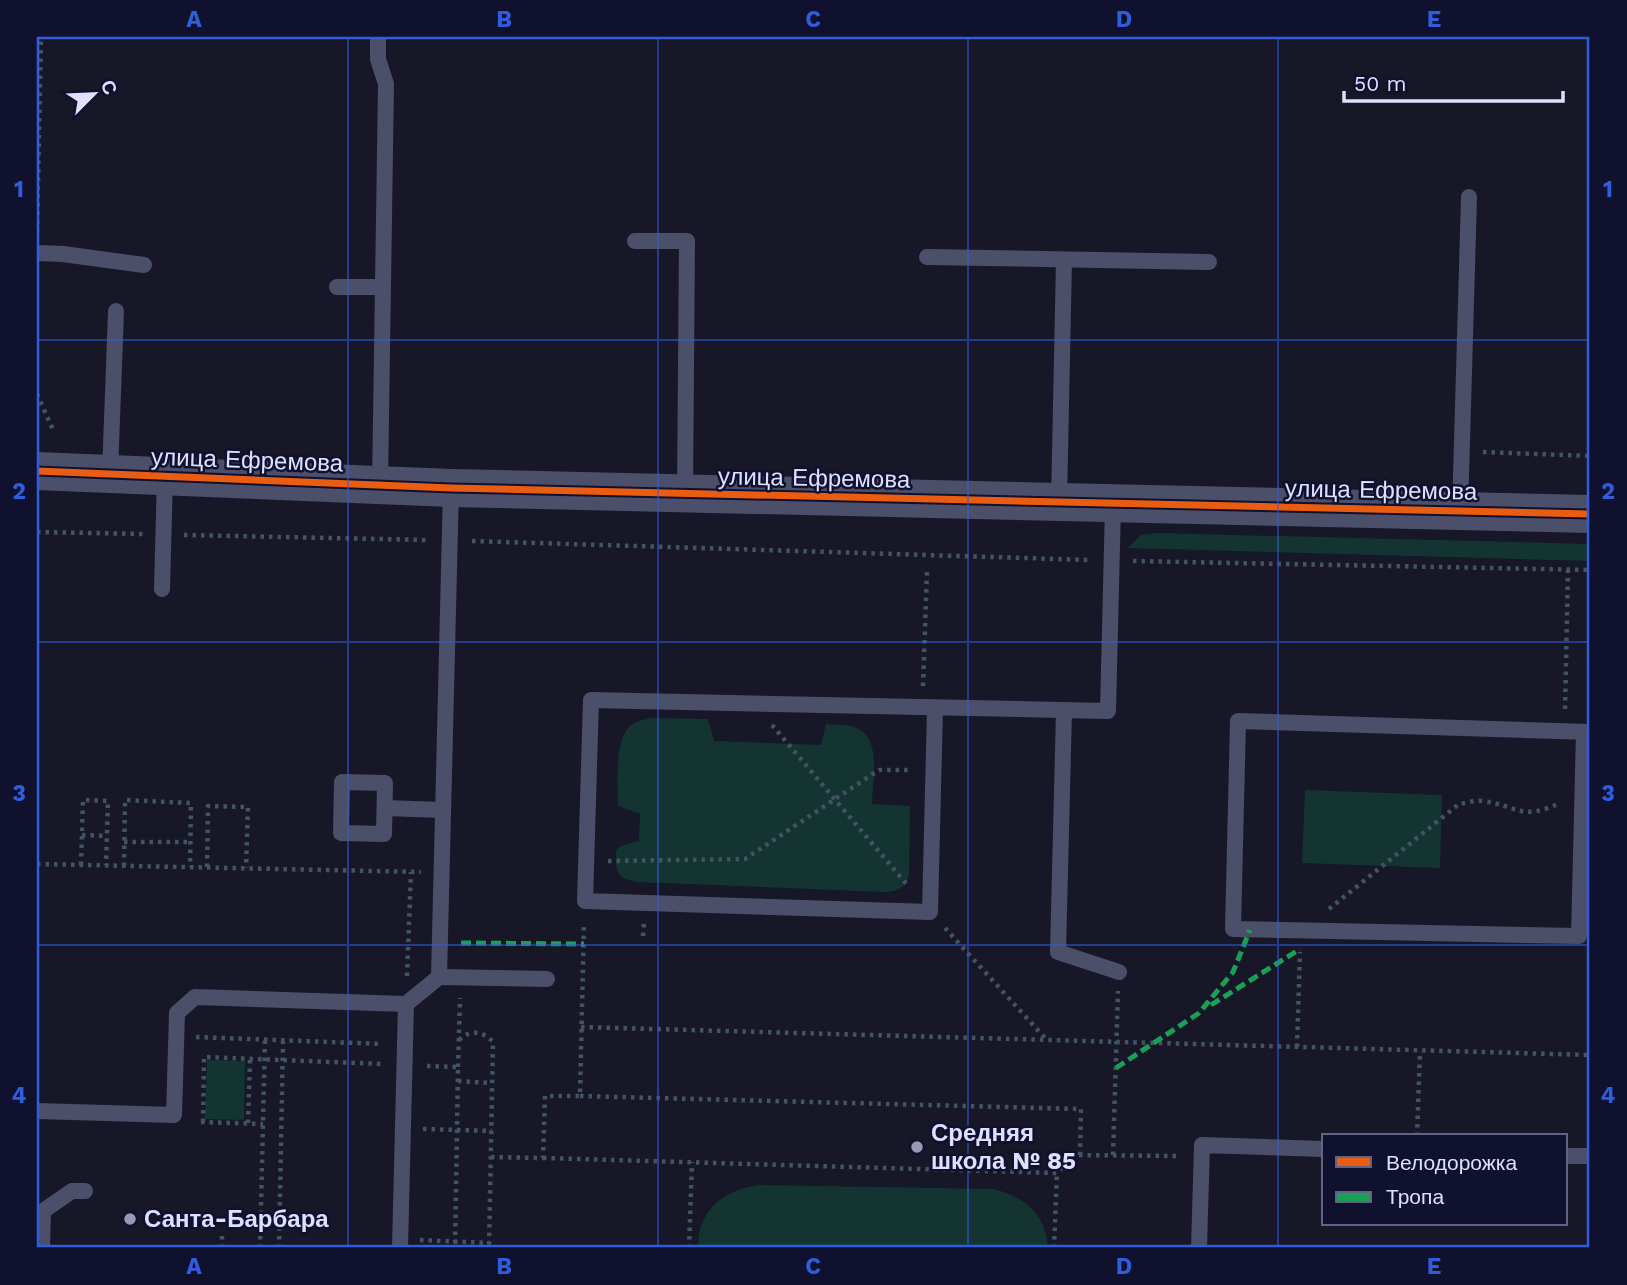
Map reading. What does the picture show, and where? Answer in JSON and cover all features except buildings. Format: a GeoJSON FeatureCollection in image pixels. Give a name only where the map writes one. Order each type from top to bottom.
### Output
{"type":"FeatureCollection","features":[{"type":"Feature","properties":{"kind":"street","name":"улица Ефремова"},"geometry":{"type":"LineString","coordinates":[[37,471],[451,488],[1590,514]]}},
{"type":"Feature","properties":{"kind":"lane"},"geometry":{"type":"LineString","coordinates":[[378,37],[378,60],[386,84],[380,485]]}},
{"type":"Feature","properties":{"kind":"lane"},"geometry":{"type":"LineString","coordinates":[[1460,511],[1469,197]]}},
{"type":"Feature","properties":{"kind":"lane"},"geometry":{"type":"LineString","coordinates":[[635,241],[687,241],[685,494]]}},
{"type":"Feature","properties":{"kind":"lane"},"geometry":{"type":"LineString","coordinates":[[37,253],[144,265]]}},
{"type":"Feature","properties":{"kind":"lane"},"geometry":{"type":"LineString","coordinates":[[927,257],[1209,262]]}},
{"type":"Feature","properties":{"kind":"lane"},"geometry":{"type":"LineString","coordinates":[[1059,503],[1064,260]]}},
{"type":"Feature","properties":{"kind":"lane"},"geometry":{"type":"LineString","coordinates":[[337,286],[383,288]]}},
{"type":"Feature","properties":{"kind":"lane"},"geometry":{"type":"LineString","coordinates":[[110,474],[116,312]]}},
{"type":"Feature","properties":{"kind":"lane"},"geometry":{"type":"LineString","coordinates":[[162,589],[165,477]]}},
{"type":"Feature","properties":{"kind":"lane"},"geometry":{"type":"LineString","coordinates":[[439,977],[451,488]]}},
{"type":"Feature","properties":{"kind":"lane"},"geometry":{"type":"LineString","coordinates":[[929,709],[934,770],[930,912],[585,901],[591,701],[1108,712],[1113,505]]}},
{"type":"Feature","properties":{"kind":"lane"},"geometry":{"type":"LineString","coordinates":[[1064,711],[1058,952],[1119,972]]}},
{"type":"Feature","properties":{"kind":"lane"},"geometry":{"type":"LineString","coordinates":[[1238,721],[1587,732],[1579,936],[1233,929],[1238,721]]}},
{"type":"Feature","properties":{"kind":"lane"},"geometry":{"type":"LineString","coordinates":[[385,808],[443,810]]}},
{"type":"Feature","properties":{"kind":"lane"},"geometry":{"type":"LineString","coordinates":[[37,1111],[174,1115],[177,1013],[195,997],[406,1004],[439,977],[547,979]]}},
{"type":"Feature","properties":{"kind":"lane"},"geometry":{"type":"LineString","coordinates":[[400,1244],[406,1004]]}},
{"type":"Feature","properties":{"kind":"lane"},"geometry":{"type":"LineString","coordinates":[[1199,1248],[1202,1145],[1322,1149]]}},
{"type":"Feature","properties":{"kind":"lane"},"geometry":{"type":"LineString","coordinates":[[1568,1156],[1590,1156]]}},
{"type":"Feature","properties":{"kind":"lane"},"geometry":{"type":"LineString","coordinates":[[42,1248],[43,1211],[72,1191],[85,1191]]}},
{"type":"Feature","properties":{"kind":"path"},"geometry":{"type":"LineString","coordinates":[[37,253],[41,37]]}},
{"type":"Feature","properties":{"kind":"path"},"geometry":{"type":"LineString","coordinates":[[37,394],[54,432]]}},
{"type":"Feature","properties":{"kind":"path"},"geometry":{"type":"LineString","coordinates":[[1462,451],[1590,456]]}},
{"type":"Feature","properties":{"kind":"path"},"geometry":{"type":"LineString","coordinates":[[37,532],[450,541]]}},
{"type":"Feature","properties":{"kind":"path"},"geometry":{"type":"LineString","coordinates":[[469,541],[1111,560],[1590,570]]}},
{"type":"Feature","properties":{"kind":"path"},"geometry":{"type":"LineString","coordinates":[[1565,731],[1568,569]]}},
{"type":"Feature","properties":{"kind":"path"},"geometry":{"type":"LineString","coordinates":[[927,571],[929,709]]}},
{"type":"Feature","properties":{"kind":"path"},"geometry":{"type":"LineString","coordinates":[[755,705],[930,912],[1046,1038]]}},
{"type":"Feature","properties":{"kind":"path"},"geometry":{"type":"LineString","coordinates":[[586,861],[745,859],[879,770],[934,770]]}},
{"type":"Feature","properties":{"kind":"path"},"geometry":{"type":"LineString","coordinates":[[1297,1047],[1300,932],[1459,804],[1481,800],[1519,812],[1542,811],[1583,792]]}},
{"type":"Feature","properties":{"kind":"path"},"geometry":{"type":"LineString","coordinates":[[80,864],[83,800],[108,801],[106,865]]}},
{"type":"Feature","properties":{"kind":"path"},"geometry":{"type":"LineString","coordinates":[[124,866],[125,800],[191,803],[190,867]]}},
{"type":"Feature","properties":{"kind":"path"},"geometry":{"type":"LineString","coordinates":[[207,867],[208,806],[248,807],[246,868]]}},
{"type":"Feature","properties":{"kind":"path"},"geometry":{"type":"LineString","coordinates":[[82,835],[107,836]]}},
{"type":"Feature","properties":{"kind":"path"},"geometry":{"type":"LineString","coordinates":[[124,842],[191,842]]}},
{"type":"Feature","properties":{"kind":"path"},"geometry":{"type":"LineString","coordinates":[[37,864],[442,872]]}},
{"type":"Feature","properties":{"kind":"path"},"geometry":{"type":"LineString","coordinates":[[580,1096],[585,901]]}},
{"type":"Feature","properties":{"kind":"path"},"geometry":{"type":"LineString","coordinates":[[1113,1155],[1119,972]]}},
{"type":"Feature","properties":{"kind":"path"},"geometry":{"type":"LineString","coordinates":[[581,1027],[1590,1055]]}},
{"type":"Feature","properties":{"kind":"path"},"geometry":{"type":"LineString","coordinates":[[400,1244],[455,1241],[489,1246],[492,1039],[477,1032],[466,1035],[459,1041]]}},
{"type":"Feature","properties":{"kind":"path"},"geometry":{"type":"LineString","coordinates":[[176,1037],[405,1045]]}},
{"type":"Feature","properties":{"kind":"path"},"geometry":{"type":"LineString","coordinates":[[260,1248],[265,1040]]}},
{"type":"Feature","properties":{"kind":"path"},"geometry":{"type":"LineString","coordinates":[[279,1248],[283,1041]]}},
{"type":"Feature","properties":{"kind":"path"},"geometry":{"type":"LineString","coordinates":[[1417,1134],[1420,1051]]}},
{"type":"Feature","properties":{"kind":"path"},"geometry":{"type":"LineString","coordinates":[[202,1122],[204,1058],[458,1068],[455,1248]]}},
{"type":"Feature","properties":{"kind":"path"},"geometry":{"type":"LineString","coordinates":[[248,1123],[250,1059]]}},
{"type":"Feature","properties":{"kind":"path"},"geometry":{"type":"LineString","coordinates":[[458,1081],[492,1083]]}},
{"type":"Feature","properties":{"kind":"path"},"geometry":{"type":"LineString","coordinates":[[543,1158],[545,1096],[1081,1109],[1080,1154]]}},
{"type":"Feature","properties":{"kind":"path"},"geometry":{"type":"LineString","coordinates":[[174,1115],[191,1122],[263,1124]]}},
{"type":"Feature","properties":{"kind":"path"},"geometry":{"type":"LineString","coordinates":[[403,1129],[492,1131]]}},
{"type":"Feature","properties":{"kind":"path"},"geometry":{"type":"LineString","coordinates":[[1054,1248],[1057,1173],[1074,1155],[1202,1156]]}},
{"type":"Feature","properties":{"kind":"path"},"geometry":{"type":"LineString","coordinates":[[491,1157],[1057,1173]]}},
{"type":"Feature","properties":{"kind":"path"},"geometry":{"type":"LineString","coordinates":[[689,1248],[692,1163]]}},
{"type":"Feature","properties":{"kind":"path"},"geometry":{"type":"LineString","coordinates":[[222,1235],[222,1248]]}},
{"type":"Feature","properties":{"kind":"green space"},"geometry":{"type":"Polygon","coordinates":[[[1158,533],[1590,544],[1590,561],[1128,548],[1141,535],[1158,533]]]}},
{"type":"Feature","properties":{"kind":"green space"},"geometry":{"type":"Polygon","coordinates":[[[650,718],[708,719],[714,741],[821,745],[826,724],[851,726],[863,732],[869,740],[874,760],[872,804],[910,806],[909,876],[905,884],[897,890],[885,892],[638,882],[625,878],[617,870],[616,851],[621,846],[639,841],[640,814],[618,806],[620,749],[627,729],[636,722],[650,718]]]}},
{"type":"Feature","properties":{"kind":"green space"},"geometry":{"type":"Polygon","coordinates":[[[1305,790],[1442,795],[1440,868],[1302,863],[1305,790]]]}},
{"type":"Feature","properties":{"kind":"green space"},"geometry":{"type":"Polygon","coordinates":[[[207,1060],[245,1061],[244,1120],[205,1119],[207,1060]]]}},
{"type":"Feature","properties":{"kind":"green space"},"geometry":{"type":"Polygon","coordinates":[[[763,1185],[993,1189],[1014,1197],[1031,1209],[1043,1226],[1048,1248],[698,1248],[703,1222],[717,1203],[738,1190],[763,1185]]]}},
{"type":"Feature","properties":{"kind":"marked path"},"geometry":{"type":"LineString","coordinates":[[1116,1068],[1199,1013],[1233,972],[1250,930]]}},
{"type":"Feature","properties":{"kind":"marked path"},"geometry":{"type":"LineString","coordinates":[[461,943],[584,944]]}},
{"type":"Feature","properties":{"kind":"marked path"},"geometry":{"type":"LineString","coordinates":[[1211,1005],[1300,949]]}},
{"type":"Feature","properties":{"kind":"cycle path"},"geometry":{"type":"LineString","coordinates":[[37,471],[451,488],[1590,514]]}},
{"type":"Feature","properties":{"kind":"place","name":"Средняя школа № 85"},"geometry":{"type":"Point","coordinates":[917,1147]}},
{"type":"Feature","properties":{"kind":"place","name":"Санта-Барбара"},"geometry":{"type":"Point","coordinates":[130,1219]}}]}
